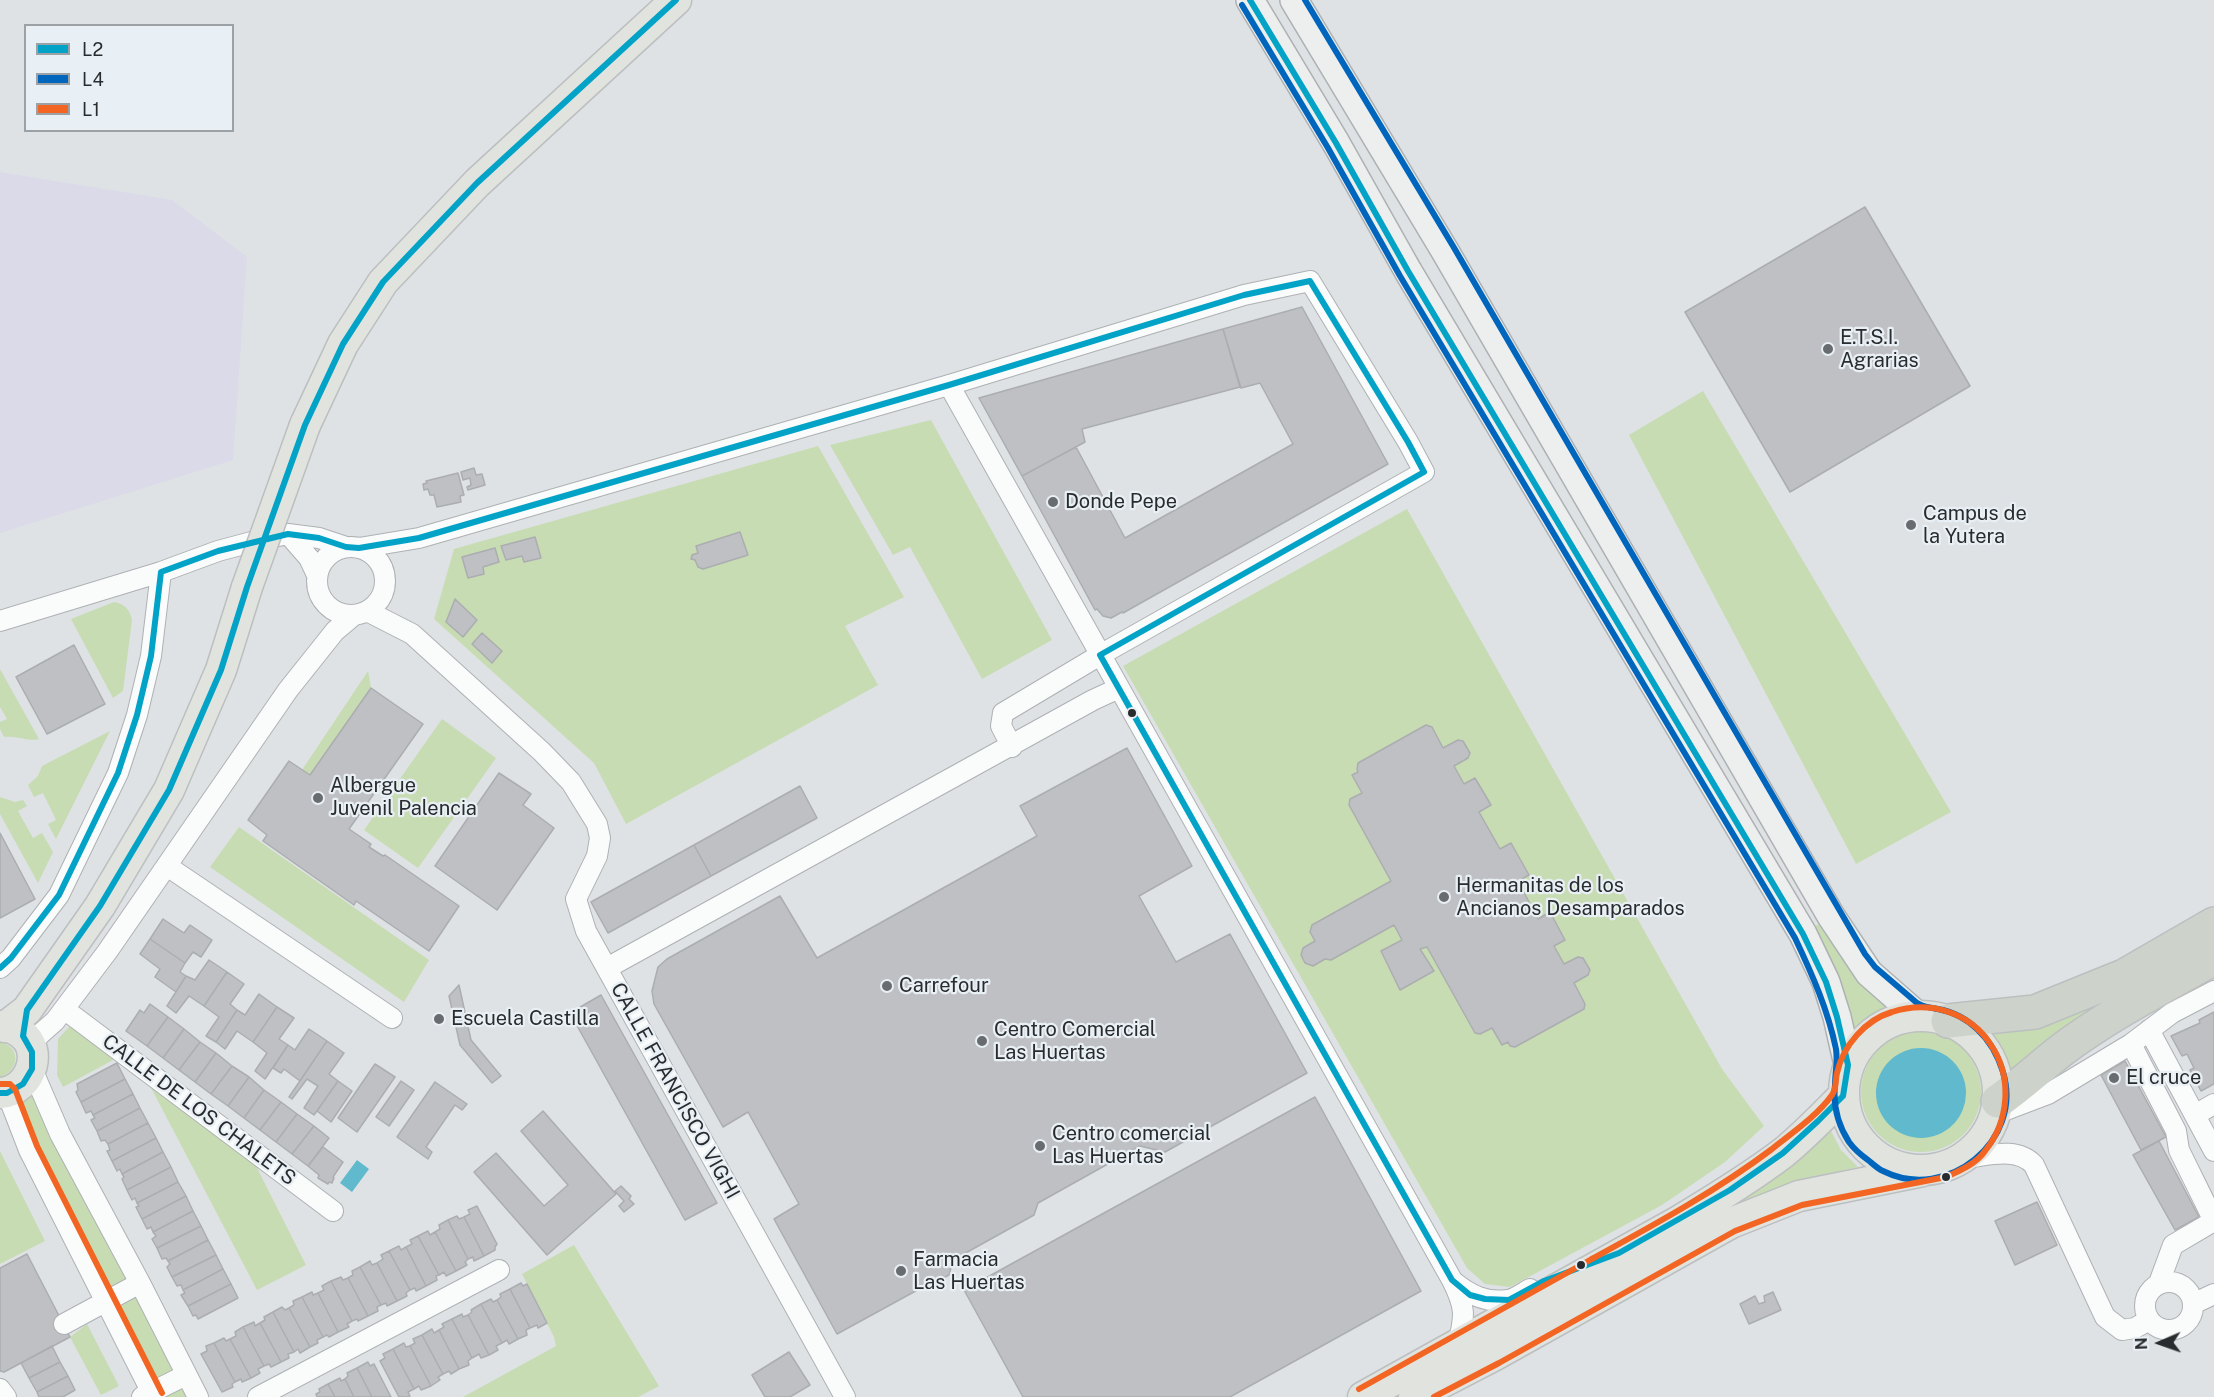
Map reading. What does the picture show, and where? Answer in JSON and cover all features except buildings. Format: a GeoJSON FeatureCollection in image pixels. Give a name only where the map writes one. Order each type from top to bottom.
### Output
{"type":"FeatureCollection","features":[{"type":"Feature","properties":{"kind":"highway"},"geometry":{"type":"LineString","coordinates":[[1933,1018],[2035,1012],[2124,976],[2214,924]]}},
{"type":"Feature","properties":{"kind":"highway"},"geometry":{"type":"LineString","coordinates":[[1997,1108],[2062,1050],[2120,1012],[2214,958]]}},
{"type":"Feature","properties":{"kind":"main road"},"geometry":{"type":"LineString","coordinates":[[4,1093],[22,1084],[19,1035],[169,790],[222,670],[247,587],[305,425],[342,344],[383,282],[477,183],[676,0]]}},
{"type":"Feature","properties":{"kind":"main road"},"geometry":{"type":"LineString","coordinates":[[1250,0],[1336,143],[1408,271],[1803,934],[1826,982],[1848,1065]]}},
{"type":"Feature","properties":{"kind":"main road"},"geometry":{"type":"LineString","coordinates":[[1294,0],[1445,251],[1831,916],[1869,973],[1933,1018],[1966,1030],[1981,1044],[1991,1061],[1997,1081],[1997,1108],[1983,1139],[1964,1158],[1944,1168],[1799,1196],[1731,1222],[1495,1355],[1414,1397]]}},
{"type":"Feature","properties":{"kind":"main road"},"geometry":{"type":"LineString","coordinates":[[1923,1171],[1898,1168],[1877,1158],[1861,1142],[1847,1119],[1843,1095],[1848,1065],[1859,1046],[1875,1030],[1896,1020],[1933,1018]]}},
{"type":"Feature","properties":{"kind":"main road"},"geometry":{"type":"LineString","coordinates":[[1363,1397],[1679,1221],[1739,1184],[1783,1153],[1843,1095]]}},
{"type":"Feature","properties":{"kind":"street"},"geometry":{"type":"LineString","coordinates":[[317,575],[322,562],[339,549],[419,538],[949,385],[1245,295],[1310,281],[1424,472],[1100,655],[1003,713],[1001,726],[1012,747]]}},
{"type":"Feature","properties":{"kind":"street"},"geometry":{"type":"LineString","coordinates":[[949,385],[1452,1280],[1462,1301],[1464,1320],[1458,1345]]}},
{"type":"Feature","properties":{"kind":"street"},"geometry":{"type":"LineString","coordinates":[[288,534],[309,558],[317,575],[318,589],[324,603],[332,610],[343,615],[361,613],[412,634]]}},
{"type":"Feature","properties":{"kind":"street"},"geometry":{"type":"LineString","coordinates":[[0,621],[161,572],[218,551],[288,534],[319,538],[369,552],[377,560],[394,609],[412,634],[542,752],[571,782],[597,824],[600,838],[597,856],[576,898],[586,931],[607,968]]}},
{"type":"Feature","properties":{"kind":"street"},"geometry":{"type":"LineString","coordinates":[[198,1397],[60,1134],[19,1035],[55,1021],[167,866],[288,690],[335,631],[376,605],[382,596],[392,558],[401,548],[419,538]]}},
{"type":"Feature","properties":{"kind":"street"},"geometry":{"type":"LineString","coordinates":[[0,968],[11,958],[59,895],[118,773],[137,715],[151,656],[161,572]]}},
{"type":"Feature","properties":{"kind":"street","name":"CALLE FRANCISCO VIGHI"},"geometry":{"type":"LineString","coordinates":[[845,1397],[607,968],[1012,747],[1093,700],[1119,688]]}},
{"type":"Feature","properties":{"kind":"street"},"geometry":{"type":"LineString","coordinates":[[167,866],[392,1018]]}},
{"type":"Feature","properties":{"kind":"street"},"geometry":{"type":"LineString","coordinates":[[1997,1108],[2048,1095],[2131,1044],[2172,1013],[2214,991]]}},
{"type":"Feature","properties":{"kind":"street","name":"CALLE DE LOS CHALETS"},"geometry":{"type":"LineString","coordinates":[[64,1009],[333,1211]]}},
{"type":"Feature","properties":{"kind":"street"},"geometry":{"type":"LineString","coordinates":[[2149,1030],[2214,1151]]}},
{"type":"Feature","properties":{"kind":"street"},"geometry":{"type":"LineString","coordinates":[[2131,1044],[2176,1131],[2179,1150],[2214,1221],[2173,1245],[2159,1283]]}},
{"type":"Feature","properties":{"kind":"street"},"geometry":{"type":"LineString","coordinates":[[4,1093],[29,1150],[105,1300],[149,1395],[186,1375]]}},
{"type":"Feature","properties":{"kind":"street"},"geometry":{"type":"LineString","coordinates":[[2195,1115],[2214,1104]]}},
{"type":"Feature","properties":{"kind":"street"},"geometry":{"type":"LineString","coordinates":[[1964,1158],[2015,1153],[2027,1157],[2034,1164],[2105,1317],[2122,1330],[2136,1328],[2149,1320]]}},
{"type":"Feature","properties":{"kind":"street"},"geometry":{"type":"LineString","coordinates":[[1452,1280],[1470,1295],[1485,1299],[1509,1300],[1544,1281],[1619,1253]]}},
{"type":"Feature","properties":{"kind":"street"},"geometry":{"type":"LineString","coordinates":[[258,1397],[499,1270]]}},
{"type":"Feature","properties":{"kind":"street"},"geometry":{"type":"LineString","coordinates":[[2175,1281],[2187,1287],[2194,1303],[2191,1319],[2180,1329],[2159,1329],[2149,1320],[2144,1302],[2149,1290],[2159,1283],[2175,1281]]}},
{"type":"Feature","properties":{"kind":"street"},"geometry":{"type":"LineString","coordinates":[[64,1324],[140,1283]]}},
{"type":"Feature","properties":{"kind":"street"},"geometry":{"type":"LineString","coordinates":[[2194,1303],[2214,1294]]}},
{"type":"Feature","properties":{"kind":"street"},"geometry":{"type":"LineString","coordinates":[[0,1389],[6,1397]]}},
{"type":"Feature","properties":{"kind":"shaded area"},"geometry":{"type":"Polygon","coordinates":[[[0,172],[172,200],[247,257],[233,460],[0,533],[0,172]]]}},
{"type":"Feature","properties":{"kind":"green space"},"geometry":{"type":"Polygon","coordinates":[[[1703,391],[1951,812],[1856,864],[1629,435],[1703,391]]]}},
{"type":"Feature","properties":{"kind":"green space"},"geometry":{"type":"Polygon","coordinates":[[[931,420],[1052,640],[982,679],[910,547],[893,555],[830,445],[931,420]]]}},
{"type":"Feature","properties":{"kind":"green space"},"geometry":{"type":"Polygon","coordinates":[[[818,446],[904,597],[845,626],[878,685],[626,824],[594,763],[434,619],[454,549],[818,446]]]}},
{"type":"Feature","properties":{"kind":"green space"},"geometry":{"type":"Polygon","coordinates":[[[1407,509],[1722,1069],[1764,1126],[1725,1162],[1662,1205],[1510,1287],[1485,1284],[1467,1268],[1123,666],[1407,509]],[[1432,727],[1358,763],[1358,772],[1353,775],[1362,793],[1350,799],[1349,805],[1391,881],[1312,925],[1310,932],[1315,941],[1303,948],[1301,955],[1305,963],[1313,966],[1343,953],[1394,925],[1402,940],[1381,952],[1400,990],[1434,972],[1420,949],[1427,947],[1475,1033],[1481,1034],[1492,1028],[1502,1045],[1508,1042],[1510,1046],[1515,1047],[1583,1009],[1585,1004],[1574,983],[1588,975],[1590,970],[1584,958],[1578,957],[1564,964],[1554,946],[1565,940],[1550,912],[1538,919],[1518,881],[1529,874],[1511,843],[1500,849],[1479,812],[1490,805],[1476,778],[1464,784],[1454,766],[1468,758],[1470,753],[1463,741],[1458,740],[1443,748],[1432,727]]]}},
{"type":"Feature","properties":{"kind":"green space"},"geometry":{"type":"Polygon","coordinates":[[[114,602],[126,608],[132,620],[123,691],[113,698],[71,619],[114,602]]]}},
{"type":"Feature","properties":{"kind":"green space"},"geometry":{"type":"Polygon","coordinates":[[[0,669],[39,739],[4,737],[0,729],[0,722],[7,719],[0,707],[0,669]]]}},
{"type":"Feature","properties":{"kind":"green space"},"geometry":{"type":"Polygon","coordinates":[[[368,671],[371,688],[310,775],[302,770],[368,671]]]}},
{"type":"Feature","properties":{"kind":"green space"},"geometry":{"type":"Polygon","coordinates":[[[442,719],[496,758],[418,868],[364,830],[442,719]]]}},
{"type":"Feature","properties":{"kind":"green space"},"geometry":{"type":"Polygon","coordinates":[[[110,731],[56,839],[48,824],[56,820],[43,793],[34,797],[28,785],[38,776],[42,766],[110,731]]]}},
{"type":"Feature","properties":{"kind":"green space"},"geometry":{"type":"Polygon","coordinates":[[[0,797],[15,802],[23,800],[27,806],[18,811],[33,838],[42,833],[53,852],[38,883],[0,814],[0,797]]]}},
{"type":"Feature","properties":{"kind":"green space"},"geometry":{"type":"Polygon","coordinates":[[[239,827],[429,960],[404,1002],[210,867],[239,827]]]}},
{"type":"Feature","properties":{"kind":"green space"},"geometry":{"type":"Polygon","coordinates":[[[1831,916],[1918,1016],[1894,1022],[1876,1031],[1861,1045],[1848,1065],[1803,934],[1831,916]]]}},
{"type":"Feature","properties":{"kind":"green space"},"geometry":{"type":"Polygon","coordinates":[[[2116,991],[2121,1000],[2009,1079],[2003,1058],[1986,1032],[2116,991]]]}},
{"type":"Feature","properties":{"kind":"green space"},"geometry":{"type":"Polygon","coordinates":[[[70,1026],[115,1059],[63,1087],[57,1075],[58,1039],[70,1026]]]}},
{"type":"Feature","properties":{"kind":"green space"},"geometry":{"type":"Polygon","coordinates":[[[1921,1032],[1944,1037],[1963,1050],[1976,1069],[1981,1092],[1976,1115],[1963,1134],[1944,1147],[1921,1152],[1898,1147],[1879,1134],[1866,1115],[1861,1092],[1866,1069],[1879,1050],[1898,1037],[1921,1032]]]}},
{"type":"Feature","properties":{"kind":"green space"},"geometry":{"type":"Polygon","coordinates":[[[0,1042],[12,1048],[15,1059],[11,1070],[0,1077],[0,1042]]]}},
{"type":"Feature","properties":{"kind":"green space"},"geometry":{"type":"Polygon","coordinates":[[[32,1069],[198,1397],[154,1397],[7,1093],[32,1069]]]}},
{"type":"Feature","properties":{"kind":"green space"},"geometry":{"type":"Polygon","coordinates":[[[148,1082],[255,1164],[306,1265],[257,1290],[148,1082]]]}},
{"type":"Feature","properties":{"kind":"green space"},"geometry":{"type":"Polygon","coordinates":[[[1830,1129],[1841,1150],[1858,1167],[1797,1181],[1695,1230],[1830,1129]]]}},
{"type":"Feature","properties":{"kind":"green space"},"geometry":{"type":"Polygon","coordinates":[[[0,1151],[45,1241],[0,1264],[0,1151]]]}},
{"type":"Feature","properties":{"kind":"green space"},"geometry":{"type":"Polygon","coordinates":[[[574,1245],[659,1386],[638,1397],[463,1397],[556,1346],[554,1337],[522,1274],[574,1245]]]}},
{"type":"Feature","properties":{"kind":"green space"},"geometry":{"type":"Polygon","coordinates":[[[87,1324],[119,1386],[101,1395],[70,1337],[87,1324]]]}},
{"type":"Feature","properties":{"kind":"water"},"geometry":{"type":"Polygon","coordinates":[[[1921,1048],[1946,1056],[1958,1068],[1966,1093],[1958,1118],[1946,1130],[1921,1138],[1896,1130],[1884,1118],[1876,1093],[1884,1068],[1896,1056],[1921,1048]]]}},
{"type":"Feature","properties":{"kind":"water"},"geometry":{"type":"Polygon","coordinates":[[[357,1160],[369,1169],[352,1192],[340,1183],[357,1160]]]}},
{"type":"Feature","properties":{"kind":"transit line","name":"L2"},"geometry":{"type":"LineString","coordinates":[[0,1093],[7,1093],[23,1084],[32,1069],[32,1052],[23,1036],[27,1010],[100,906],[169,790],[221,670],[247,587],[305,425],[343,344],[383,282],[477,183],[676,0]]}},
{"type":"Feature","properties":{"kind":"transit line","name":"L2"},"geometry":{"type":"LineString","coordinates":[[0,968],[11,958],[59,895],[118,773],[137,715],[151,656],[161,572],[218,551],[288,534],[319,538],[346,547],[359,548],[419,538],[949,385],[1244,295],[1310,281],[1424,472],[1100,655],[1452,1280],[1470,1295],[1485,1299],[1509,1300],[1544,1281],[1619,1253],[1730,1190],[1783,1153],[1843,1096],[1848,1065],[1826,982],[1803,934],[1408,271],[1336,143],[1250,0]]}},
{"type":"Feature","properties":{"kind":"transit line","name":"L4"},"geometry":{"type":"LineString","coordinates":[[1242,5],[1328,148],[1400,276],[1795,938],[1819,992],[1833,1035],[1837,1054],[1835,1092],[1837,1115],[1849,1142],[1879,1169],[1907,1179],[1932,1179],[1955,1172],[1975,1159],[1991,1142],[2002,1121],[2006,1097],[1999,1060],[1987,1039],[1974,1026],[1949,1012],[1917,1003],[1875,967],[1865,954],[1453,246],[1305,0]]}},
{"type":"Feature","properties":{"kind":"transit line","name":"L1"},"geometry":{"type":"LineString","coordinates":[[1359,1389],[1660,1221],[1750,1165],[1804,1124],[1826,1103],[1834,1092],[1836,1076],[1844,1053],[1864,1028],[1882,1016],[1906,1009],[1934,1008],[1972,1024],[1991,1045],[2003,1071],[2005,1085],[2003,1113],[1993,1139],[1981,1156],[1967,1167],[1946,1177],[1802,1205],[1735,1231],[1434,1397]]}},
{"type":"Feature","properties":{"kind":"transit line","name":"L1"},"geometry":{"type":"LineString","coordinates":[[0,1084],[10,1084],[15,1089],[37,1146],[162,1393]]}},
{"type":"Feature","properties":{"kind":"place","name":"E.T.S.I. Agrarias"},"geometry":{"type":"Point","coordinates":[1828,349]}},
{"type":"Feature","properties":{"kind":"place","name":"Donde Pepe"},"geometry":{"type":"Point","coordinates":[1053,502]}},
{"type":"Feature","properties":{"kind":"place","name":"Campus de la Yutera"},"geometry":{"type":"Point","coordinates":[1911,525]}},
{"type":"Feature","properties":{"kind":"place","name":"Albergue Juvenil Palencia"},"geometry":{"type":"Point","coordinates":[318,798]}},
{"type":"Feature","properties":{"kind":"place","name":"Hermanitas de los Ancianos Desamparados"},"geometry":{"type":"Point","coordinates":[1444,897]}},
{"type":"Feature","properties":{"kind":"place","name":"Carrefour"},"geometry":{"type":"Point","coordinates":[887,986]}},
{"type":"Feature","properties":{"kind":"place","name":"Escuela Castilla"},"geometry":{"type":"Point","coordinates":[439,1019]}},
{"type":"Feature","properties":{"kind":"place","name":"Centro Comercial Las Huertas"},"geometry":{"type":"Point","coordinates":[982,1041]}},
{"type":"Feature","properties":{"kind":"place","name":"El cruce"},"geometry":{"type":"Point","coordinates":[2114,1078]}},
{"type":"Feature","properties":{"kind":"place","name":"Centro comercial Las Huertas"},"geometry":{"type":"Point","coordinates":[1040,1146]}},
{"type":"Feature","properties":{"kind":"place","name":"Farmacia Las Huertas"},"geometry":{"type":"Point","coordinates":[901,1271]}}]}
